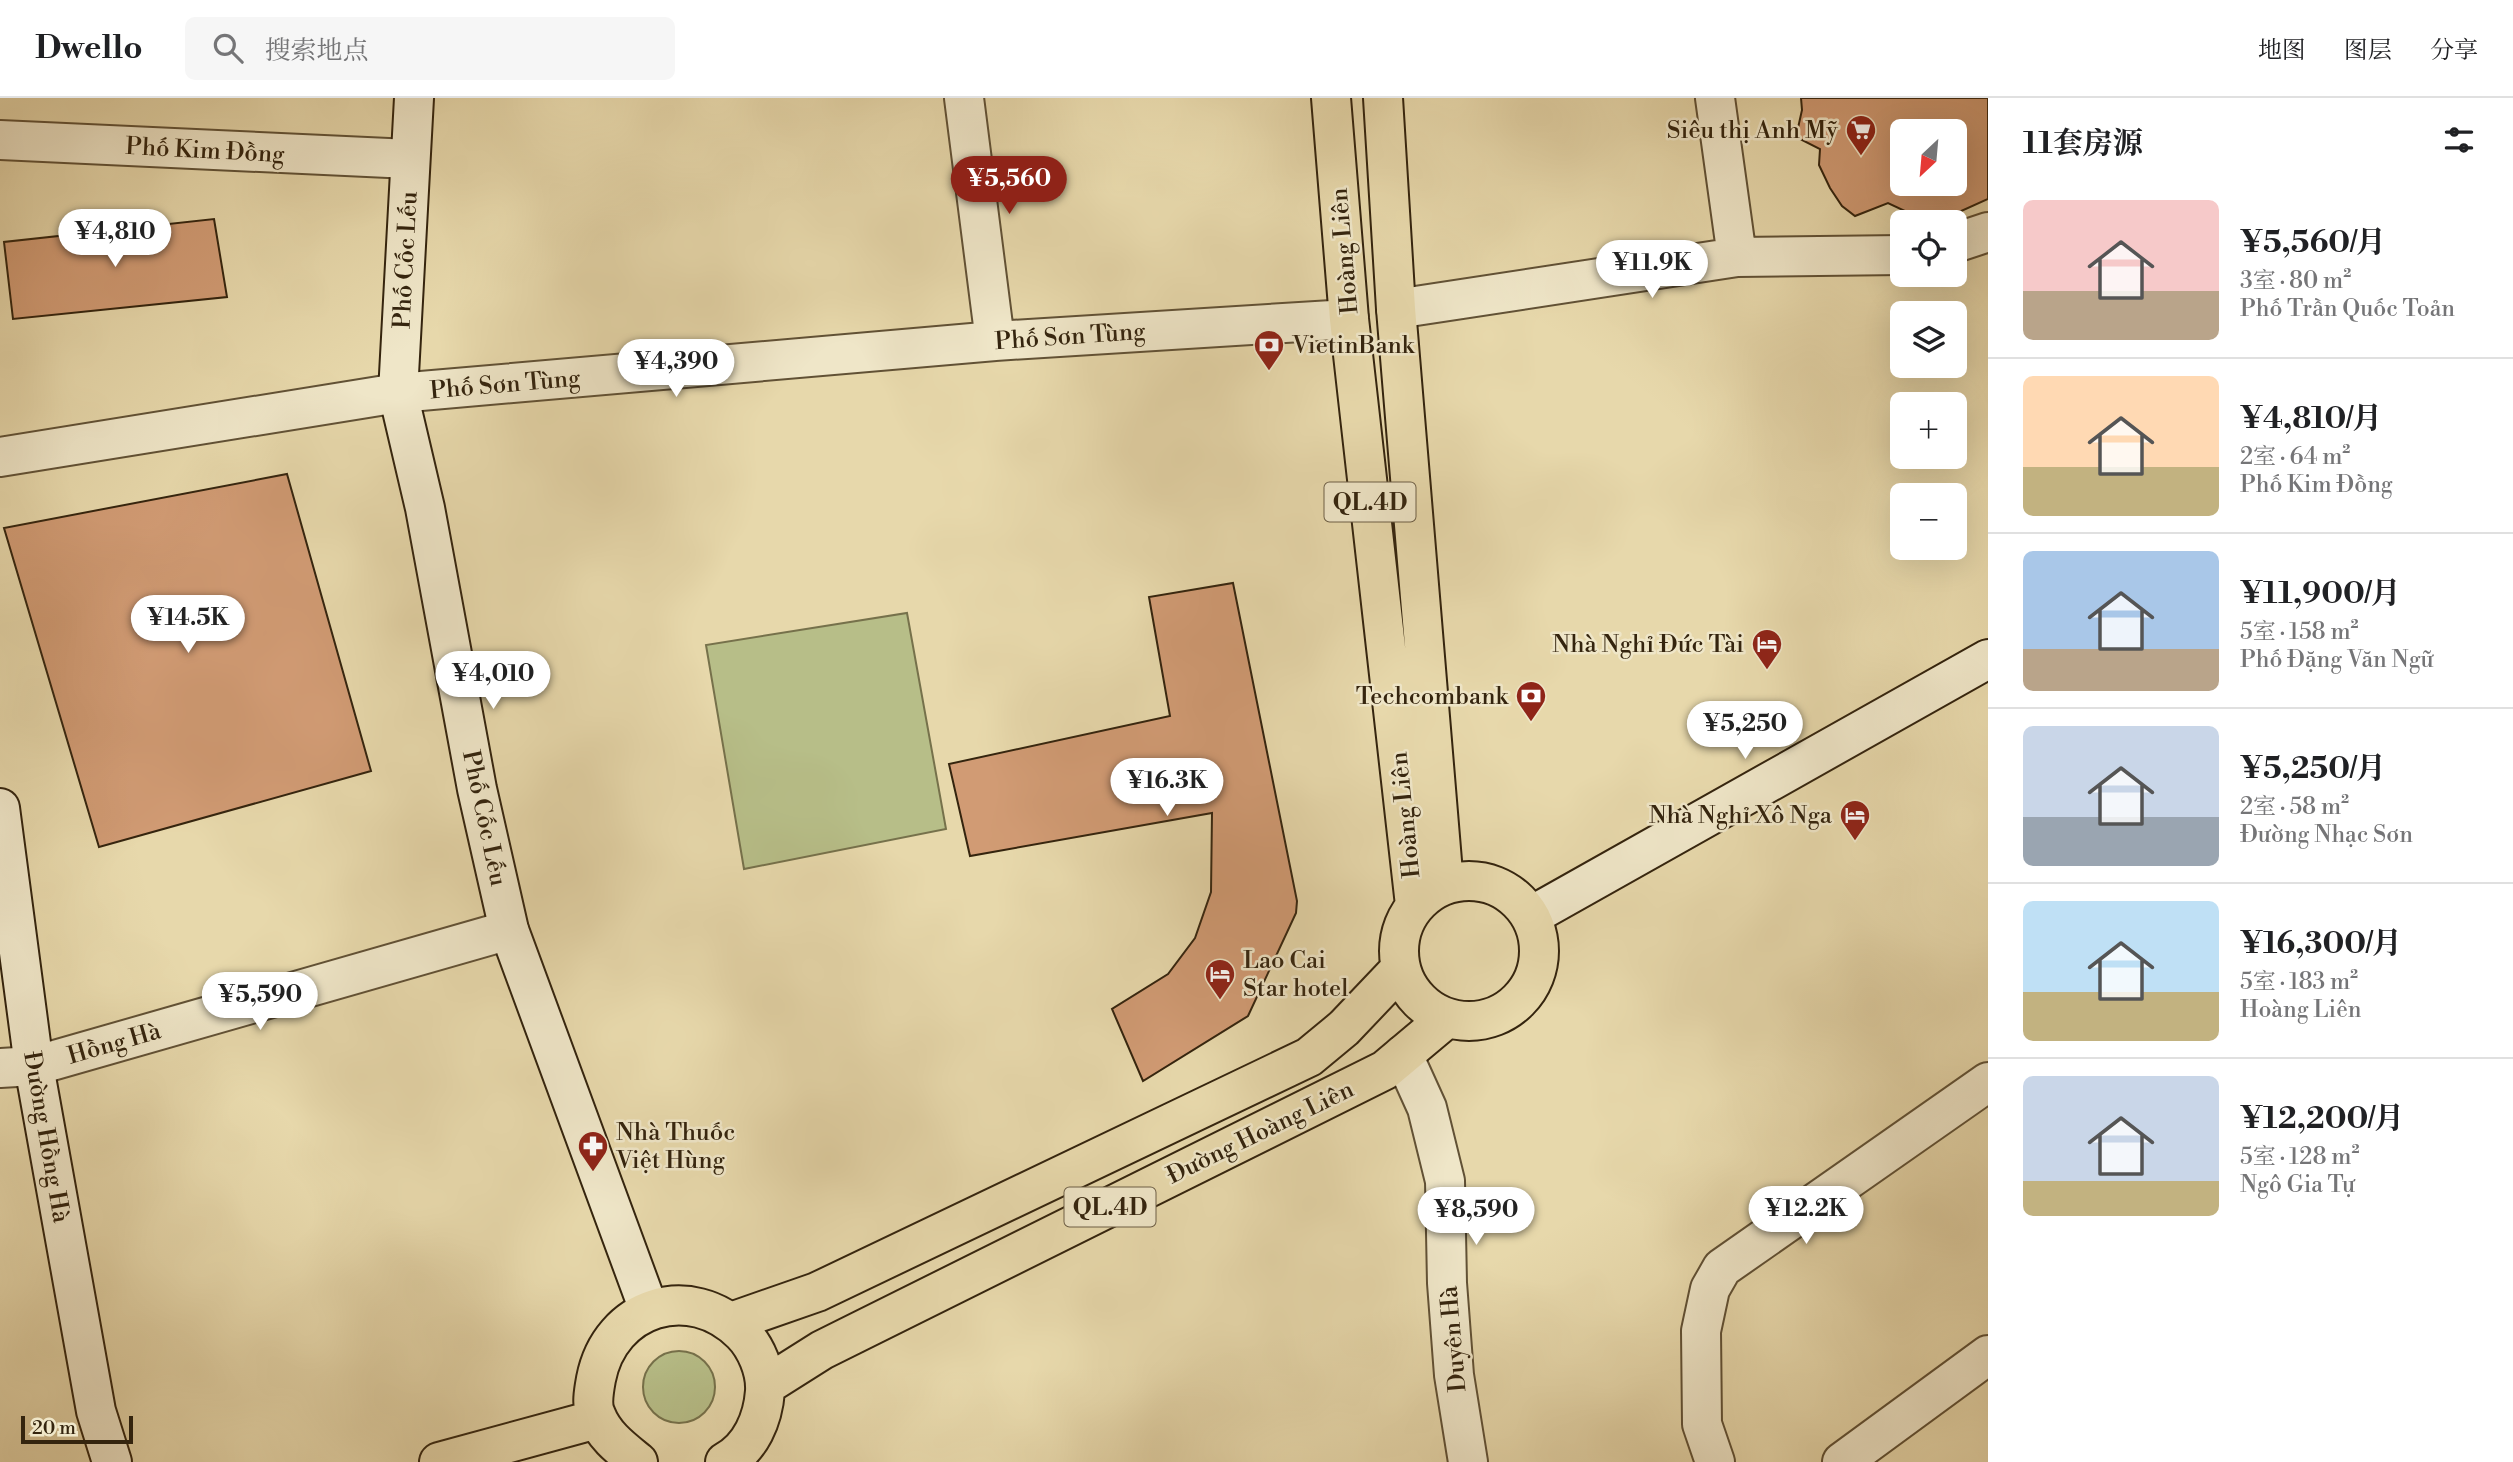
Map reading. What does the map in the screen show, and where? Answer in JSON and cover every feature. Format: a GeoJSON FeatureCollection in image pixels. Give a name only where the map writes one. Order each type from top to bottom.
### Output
{"type":"FeatureCollection","features":[{"type":"Feature","properties":{"kind":"main road","name":"Hoàng Liên"},"geometry":{"type":"LineString","coordinates":[[1331,98],[1349,319],[1430,895]]}},
{"type":"Feature","properties":{"kind":"main road","name":"Hoàng Liên"},"geometry":{"type":"LineString","coordinates":[[1382,98],[1430,895]]}},
{"type":"Feature","properties":{"kind":"main road"},"geometry":{"type":"LineString","coordinates":[[1349,319],[1396,309]]}},
{"type":"Feature","properties":{"kind":"main road"},"geometry":{"type":"LineString","coordinates":[[1464,881],[1484,882],[1519,900],[1531,916],[1539,939],[1539,963],[1531,985],[1515,1004],[1495,1016],[1471,1021],[1447,1017],[1418,999],[1401,968],[1400,935],[1430,895],[1464,881]]}},
{"type":"Feature","properties":{"kind":"main road","name":"Đường Hoàng Liên"},"geometry":{"type":"LineString","coordinates":[[731,1322],[817,1292],[1309,1057],[1345,1028],[1401,968]]}},
{"type":"Feature","properties":{"kind":"main road","name":"Đường Hoàng Liên"},"geometry":{"type":"LineString","coordinates":[[765,1386],[822,1350],[1385,1070],[1447,1017]]}},
{"type":"Feature","properties":{"kind":"main road"},"geometry":{"type":"LineString","coordinates":[[638,1462],[615,1444],[593,1409],[603,1353],[619,1331],[649,1310],[677,1305],[706,1309],[731,1322],[749,1339],[761,1362],[765,1386],[757,1427],[743,1456]]}},
{"type":"Feature","properties":{"kind":"main road"},"geometry":{"type":"LineString","coordinates":[[439,1462],[597,1419]]}},
{"type":"Feature","properties":{"kind":"street","name":"Phố Cốc Lếu"},"geometry":{"type":"LineString","coordinates":[[414,98],[398,393],[425,508],[477,789],[509,930],[649,1310]]}},
{"type":"Feature","properties":{"kind":"street"},"geometry":{"type":"LineString","coordinates":[[964,98],[995,341]]}},
{"type":"Feature","properties":{"kind":"street"},"geometry":{"type":"LineString","coordinates":[[1716,98],[1737,257]]}},
{"type":"Feature","properties":{"kind":"street","name":"Phố Kim Đồng"},"geometry":{"type":"LineString","coordinates":[[0,140],[410,159]]}},
{"type":"Feature","properties":{"kind":"street"},"geometry":{"type":"LineString","coordinates":[[1967,239],[1988,232]]}},
{"type":"Feature","properties":{"kind":"street"},"geometry":{"type":"LineString","coordinates":[[1396,309],[1737,257],[1890,255]]}},
{"type":"Feature","properties":{"kind":"street","name":"Phố Sơn Tùng"},"geometry":{"type":"LineString","coordinates":[[0,457],[398,393],[995,341],[1349,319]]}},
{"type":"Feature","properties":{"kind":"street"},"geometry":{"type":"LineString","coordinates":[[1531,916],[1988,659]]}},
{"type":"Feature","properties":{"kind":"street","name":"Đường Hồng Hà"},"geometry":{"type":"LineString","coordinates":[[0,808],[17,1067],[96,1411],[112,1462]]}},
{"type":"Feature","properties":{"kind":"street","name":"Hồng Hà"},"geometry":{"type":"LineString","coordinates":[[17,1067],[509,930]]}},
{"type":"Feature","properties":{"kind":"street","name":"Duyên Hà"},"geometry":{"type":"LineString","coordinates":[[1403,1055],[1427,1108],[1445,1181],[1447,1283],[1454,1374],[1468,1462]]}},
{"type":"Feature","properties":{"kind":"street"},"geometry":{"type":"LineString","coordinates":[[1715,1462],[1702,1424],[1702,1331],[1710,1289],[1721,1268],[1988,1082]]}},
{"type":"Feature","properties":{"kind":"street"},"geometry":{"type":"LineString","coordinates":[[1842,1462],[1988,1355]]}},
{"type":"Feature","properties":{"kind":"green space"},"geometry":{"type":"Polygon","coordinates":[[[907,613],[946,829],[744,869],[706,645],[907,613]]]}},
{"type":"Feature","properties":{"kind":"green space"},"geometry":{"type":"Polygon","coordinates":[[[679,1351],[699,1357],[709,1367],[715,1387],[709,1407],[699,1417],[679,1423],[659,1417],[649,1407],[643,1387],[649,1367],[659,1357],[679,1351]]]}},
{"type":"Feature","properties":{"kind":"building","name":"Siêu thị Anh Mỹ"},"geometry":{"type":"Polygon","coordinates":[[[1801,98],[1988,98],[1988,199],[1964,210],[1903,210],[1888,203],[1855,216],[1842,206],[1830,188],[1819,165],[1820,149],[1796,137],[1802,110],[1801,98]]]}},
{"type":"Feature","properties":{"kind":"building"},"geometry":{"type":"Polygon","coordinates":[[[214,219],[227,297],[13,319],[4,242],[214,219]]]}},
{"type":"Feature","properties":{"kind":"building"},"geometry":{"type":"Polygon","coordinates":[[[287,474],[371,771],[99,847],[4,528],[287,474]]]}},
{"type":"Feature","properties":{"kind":"building"},"geometry":{"type":"Polygon","coordinates":[[[1233,583],[1297,901],[1296,913],[1248,1016],[1143,1081],[1112,1009],[1168,974],[1195,938],[1211,892],[1212,813],[970,856],[949,764],[1170,716],[1149,597],[1233,583]]]}},
{"type":"Feature","properties":{"kind":"place","name":"Siêu thị Anh Mỹ"},"geometry":{"type":"Point","coordinates":[1861,157]}},
{"type":"Feature","properties":{"kind":"place","name":"VietinBank"},"geometry":{"type":"Point","coordinates":[1269,372]}},
{"type":"Feature","properties":{"kind":"place","name":"Nhà Nghỉ Đức Tài"},"geometry":{"type":"Point","coordinates":[1767,671]}},
{"type":"Feature","properties":{"kind":"place","name":"Techcombank"},"geometry":{"type":"Point","coordinates":[1531,723]}},
{"type":"Feature","properties":{"kind":"place","name":"Nhà Nghỉ Xô Nga"},"geometry":{"type":"Point","coordinates":[1855,842]}},
{"type":"Feature","properties":{"kind":"place","name":"Lao Cai Star hotel"},"geometry":{"type":"Point","coordinates":[1220,1001]}},
{"type":"Feature","properties":{"kind":"place","name":"Nhà Thuốc Việt Hùng"},"geometry":{"type":"Point","coordinates":[593,1173]}}]}
